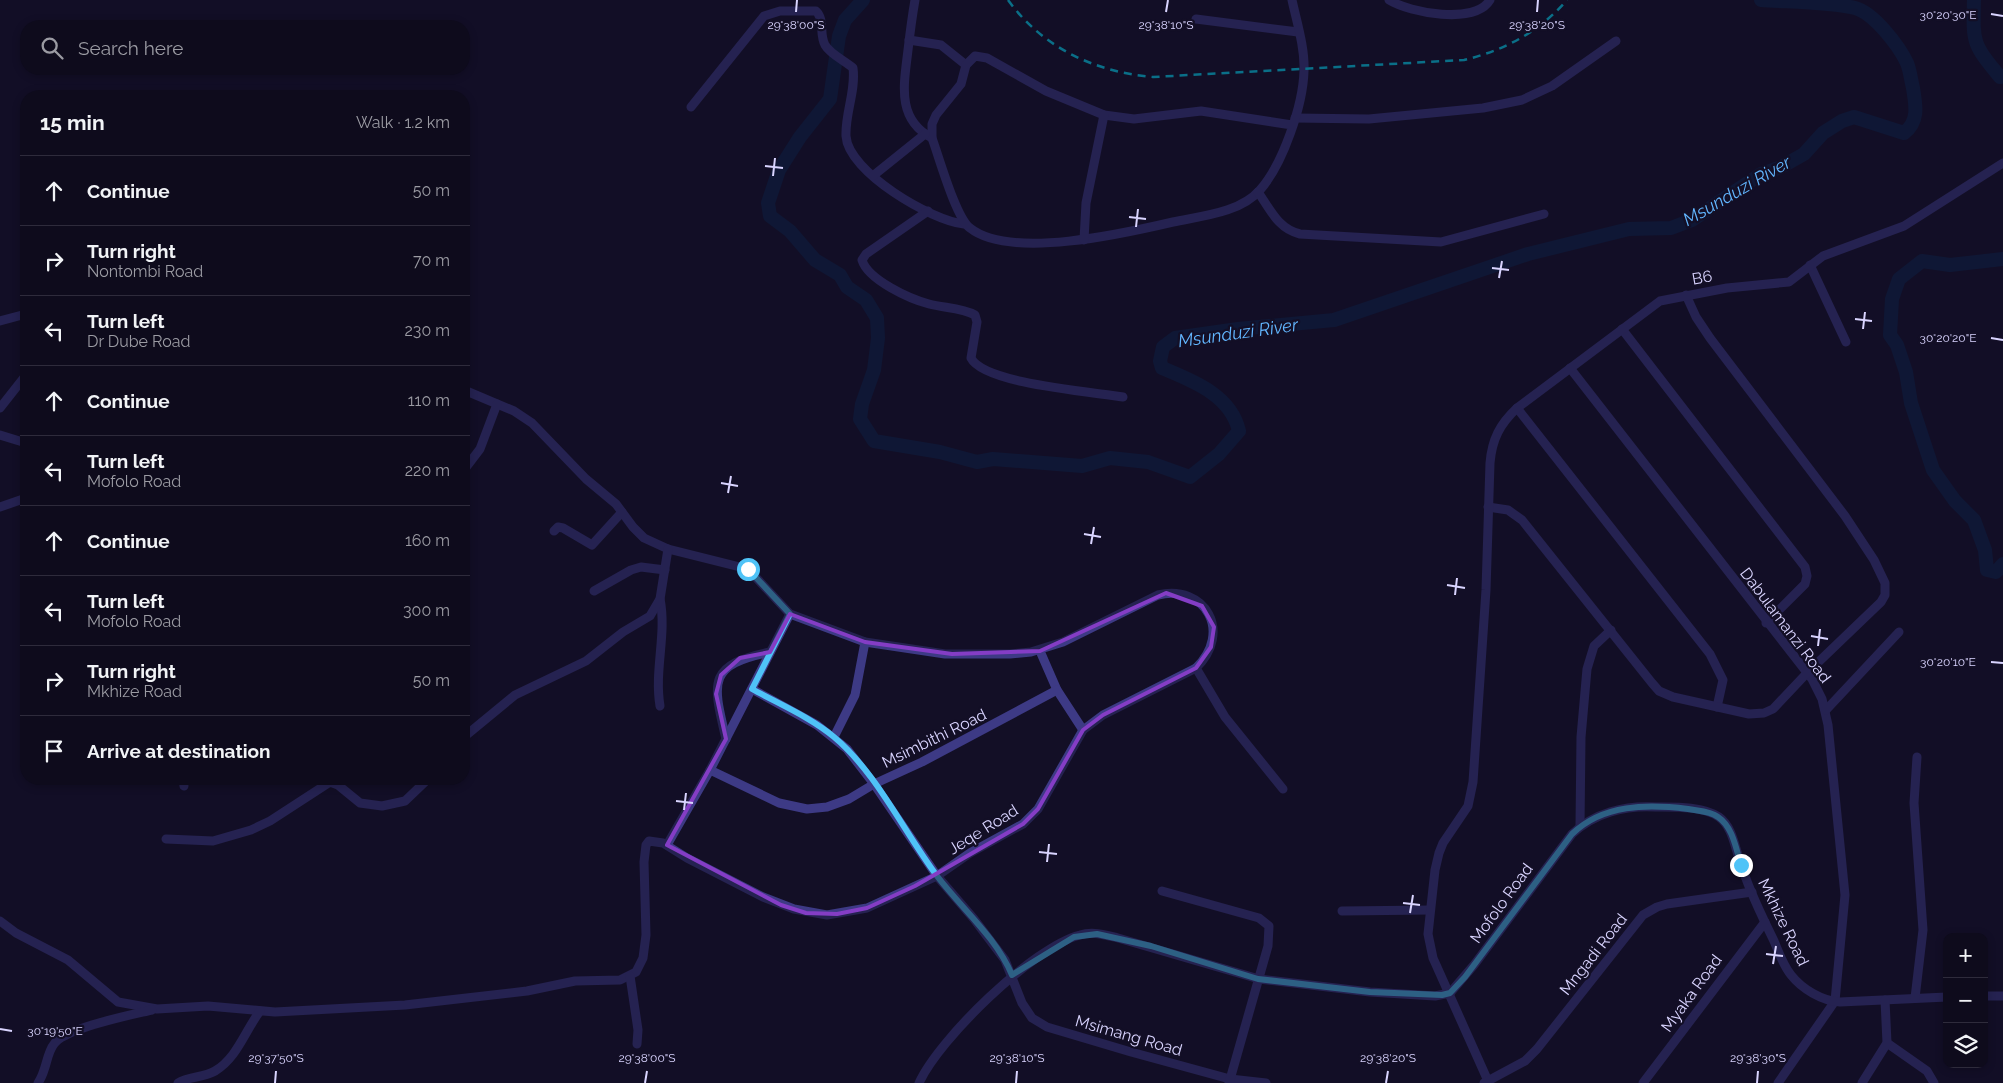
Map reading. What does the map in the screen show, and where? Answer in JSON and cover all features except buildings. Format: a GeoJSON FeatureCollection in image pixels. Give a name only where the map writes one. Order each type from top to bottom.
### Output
{"type":"FeatureCollection","features":[{"type":"Feature","properties":{"kind":"street"},"geometry":{"type":"LineString","coordinates":[[915,0],[904,99],[912,121],[929,136],[964,224]]}},
{"type":"Feature","properties":{"kind":"street"},"geometry":{"type":"LineString","coordinates":[[691,107],[760,21],[771,12],[816,11],[821,17],[822,38],[826,47],[853,68],[854,82],[846,138],[854,154],[898,197],[947,221],[964,224],[980,235],[1009,242],[1084,240],[1133,231],[1228,209],[1258,192],[1269,178],[1293,122],[1304,69],[1292,0]]}},
{"type":"Feature","properties":{"kind":"street"},"geometry":{"type":"LineString","coordinates":[[1389,0],[1422,12],[1446,14],[1477,12],[1490,0]]}},
{"type":"Feature","properties":{"kind":"street"},"geometry":{"type":"LineString","coordinates":[[1196,19],[1298,32]]}},
{"type":"Feature","properties":{"kind":"street"},"geometry":{"type":"LineString","coordinates":[[910,40],[941,45],[966,65]]}},
{"type":"Feature","properties":{"kind":"street"},"geometry":{"type":"LineString","coordinates":[[874,175],[929,136],[936,115],[961,84],[966,65],[975,56],[986,58],[1046,91],[1104,115],[1134,119],[1200,111],[1293,122],[1413,116],[1483,108],[1522,100],[1552,86],[1616,41]]}},
{"type":"Feature","properties":{"kind":"street"},"geometry":{"type":"LineString","coordinates":[[1084,240],[1086,203],[1104,115]]}},
{"type":"Feature","properties":{"kind":"street","name":"B6"},"geometry":{"type":"LineString","coordinates":[[1486,1082],[1430,949],[1428,934],[1439,853],[1443,843],[1468,806],[1474,782],[1486,590],[1490,462],[1494,439],[1499,428],[1517,408],[1660,301],[1727,288],[1789,282],[1810,265],[1843,248],[1904,226],[2003,163]]}},
{"type":"Feature","properties":{"kind":"street"},"geometry":{"type":"LineString","coordinates":[[1258,192],[1281,226],[1291,232],[1300,234],[1441,242],[1544,214]]}},
{"type":"Feature","properties":{"kind":"street"},"geometry":{"type":"LineString","coordinates":[[928,212],[866,254],[862,260],[866,268],[888,286],[912,298],[975,315],[977,322],[971,358],[976,365],[992,374],[1061,388],[1123,397]]}},
{"type":"Feature","properties":{"kind":"street"},"geometry":{"type":"LineString","coordinates":[[1810,265],[1846,342]]}},
{"type":"Feature","properties":{"kind":"street"},"geometry":{"type":"LineString","coordinates":[[1488,507],[1508,510],[1522,520],[1659,690],[1673,697],[1749,714],[1764,713],[1773,709],[1880,602],[1885,595],[1885,584],[1874,560],[1845,516],[1710,338],[1696,317],[1686,295]]}},
{"type":"Feature","properties":{"kind":"street"},"geometry":{"type":"LineString","coordinates":[[0,321],[20,316]]}},
{"type":"Feature","properties":{"kind":"street"},"geometry":{"type":"LineString","coordinates":[[1622,329],[1805,567],[1807,576],[1804,584],[1766,623]]}},
{"type":"Feature","properties":{"kind":"street","name":"Dabulamanzi Road"},"geometry":{"type":"LineString","coordinates":[[1570,368],[1766,623],[1807,673],[1817,688],[1826,710],[1845,895],[1835,1002],[1778,1083]]}},
{"type":"Feature","properties":{"kind":"street"},"geometry":{"type":"LineString","coordinates":[[0,408],[20,383]]}},
{"type":"Feature","properties":{"kind":"street"},"geometry":{"type":"LineString","coordinates":[[470,393],[514,411],[532,423],[622,512],[644,538],[668,549],[748,569],[790,614],[865,642],[952,654],[1010,654],[1040,651],[1097,626],[1140,602],[1166,593],[1191,599],[1202,606],[1213,619],[1214,636],[1211,647],[1196,668],[1103,715],[1083,730],[1057,690],[1040,651]]}},
{"type":"Feature","properties":{"kind":"street"},"geometry":{"type":"LineString","coordinates":[[470,462],[480,449],[497,404]]}},
{"type":"Feature","properties":{"kind":"street"},"geometry":{"type":"LineString","coordinates":[[1517,408],[1710,654],[1723,680],[1717,707]]}},
{"type":"Feature","properties":{"kind":"street"},"geometry":{"type":"LineString","coordinates":[[0,435],[20,441]]}},
{"type":"Feature","properties":{"kind":"street"},"geometry":{"type":"LineString","coordinates":[[0,507],[20,500]]}},
{"type":"Feature","properties":{"kind":"street"},"geometry":{"type":"LineString","coordinates":[[554,531],[558,527],[563,528],[592,544],[622,512]]}},
{"type":"Feature","properties":{"kind":"street"},"geometry":{"type":"LineString","coordinates":[[470,732],[515,695],[580,665],[627,630],[646,620],[654,611],[660,599],[668,549]]}},
{"type":"Feature","properties":{"kind":"street"},"geometry":{"type":"LineString","coordinates":[[594,590],[631,570],[641,567],[665,570]]}},
{"type":"Feature","properties":{"kind":"street"},"geometry":{"type":"LineString","coordinates":[[660,599],[662,615],[658,685],[660,706]]}},
{"type":"Feature","properties":{"kind":"street"},"geometry":{"type":"LineString","coordinates":[[0,921],[16,933],[68,960],[118,1002],[157,1008],[208,1006],[260,1011],[405,1005],[527,991],[568,982],[620,980],[630,976],[640,968],[645,948],[644,862],[646,845],[652,840],[667,845],[710,770],[790,614]]}},
{"type":"Feature","properties":{"kind":"street"},"geometry":{"type":"LineString","coordinates":[[1580,826],[1580,745],[1587,669],[1594,646],[1611,630]]}},
{"type":"Feature","properties":{"kind":"street"},"geometry":{"type":"LineString","coordinates":[[1826,710],[1899,632]]}},
{"type":"Feature","properties":{"kind":"street"},"geometry":{"type":"LineString","coordinates":[[834,737],[855,694],[865,642]]}},
{"type":"Feature","properties":{"kind":"street"},"geometry":{"type":"LineString","coordinates":[[726,739],[716,694],[721,675],[729,665],[740,658],[770,652]]}},
{"type":"Feature","properties":{"kind":"street"},"geometry":{"type":"LineString","coordinates":[[1196,668],[1225,717],[1283,789]]}},
{"type":"Feature","properties":{"kind":"street","name":"Msimang Road"},"geometry":{"type":"LineString","coordinates":[[752,689],[818,725],[847,749],[874,784],[937,876],[1001,954],[1012,975],[1022,1003],[1038,1022],[1230,1081],[1266,1083]]}},
{"type":"Feature","properties":{"kind":"street","name":"Msimbithi Road"},"geometry":{"type":"LineString","coordinates":[[710,770],[764,797],[790,806],[807,809],[837,803],[930,758],[1057,690]]}},
{"type":"Feature","properties":{"kind":"street","name":"Jeqe Road"},"geometry":{"type":"LineString","coordinates":[[667,845],[687,858],[764,897],[794,909],[816,914],[837,914],[867,908],[937,876],[970,853],[1017,828],[1029,819],[1038,809],[1083,730]]}},
{"type":"Feature","properties":{"kind":"street"},"geometry":{"type":"LineString","coordinates":[[1915,998],[1923,930],[1914,804],[1917,757]]}},
{"type":"Feature","properties":{"kind":"street"},"geometry":{"type":"LineString","coordinates":[[166,839],[213,842],[251,830],[270,821],[325,785]]}},
{"type":"Feature","properties":{"kind":"street"},"geometry":{"type":"LineString","coordinates":[[338,785],[360,803],[382,806],[405,801],[422,785]]}},
{"type":"Feature","properties":{"kind":"street","name":"Mofolo Road"},"geometry":{"type":"LineString","coordinates":[[1450,993],[1580,826],[1616,809],[1634,806],[1675,808],[1718,816]]}},
{"type":"Feature","properties":{"kind":"street","name":"Mkhize Road"},"geometry":{"type":"LineString","coordinates":[[1718,816],[1732,835],[1764,922],[1791,975],[1815,994],[1835,1002],[1943,997]]}},
{"type":"Feature","properties":{"kind":"street"},"geometry":{"type":"LineString","coordinates":[[1162,892],[1267,922],[1270,936],[1230,1081]]}},
{"type":"Feature","properties":{"kind":"street","name":"Mngadi Road"},"geometry":{"type":"LineString","coordinates":[[1486,1082],[1526,1061],[1644,915],[1657,907],[1667,904],[1752,892]]}},
{"type":"Feature","properties":{"kind":"street"},"geometry":{"type":"LineString","coordinates":[[1342,911],[1430,910]]}},
{"type":"Feature","properties":{"kind":"street","name":"Myaka Road"},"geometry":{"type":"LineString","coordinates":[[1644,1083],[1764,922]]}},
{"type":"Feature","properties":{"kind":"street"},"geometry":{"type":"LineString","coordinates":[[919,1083],[943,1048],[971,1015],[1012,975],[1062,944],[1087,933],[1127,940],[1258,979],[1370,992],[1435,996],[1450,993]]}},
{"type":"Feature","properties":{"kind":"street"},"geometry":{"type":"LineString","coordinates":[[630,976],[638,1030],[637,1044]]}},
{"type":"Feature","properties":{"kind":"street"},"geometry":{"type":"LineString","coordinates":[[1988,996],[2003,996]]}},
{"type":"Feature","properties":{"kind":"street"},"geometry":{"type":"LineString","coordinates":[[1862,1083],[1887,1043],[1885,1000]]}},
{"type":"Feature","properties":{"kind":"street"},"geometry":{"type":"LineString","coordinates":[[38,1083],[46,1070],[51,1049],[60,1038],[86,1028],[157,1008]]}},
{"type":"Feature","properties":{"kind":"street"},"geometry":{"type":"LineString","coordinates":[[178,1083],[187,1078],[208,1074],[223,1065],[237,1048],[260,1011]]}},
{"type":"Feature","properties":{"kind":"street"},"geometry":{"type":"LineString","coordinates":[[1887,1043],[1928,1071],[1934,1083]]}},
{"type":"Feature","properties":{"kind":"highlighted area"},"geometry":{"type":"Polygon","coordinates":[[[1166,593],[1202,606],[1214,627],[1211,647],[1196,668],[1103,715],[1083,730],[1038,809],[1023,824],[915,886],[867,908],[837,914],[806,913],[781,905],[667,845],[726,739],[716,694],[721,675],[740,658],[770,652],[790,614],[865,642],[952,654],[1040,651],[1166,593]]]}},
{"type":"Feature","properties":{"kind":"waterway","name":"Msunduzi River"},"geometry":{"type":"LineString","coordinates":[[863,0],[845,20],[839,36],[830,99],[800,137],[779,170],[768,203],[770,216],[790,231],[815,260],[840,275],[847,287],[866,300],[877,318],[878,338],[874,370],[862,404],[860,419],[874,441],[940,452],[977,462],[993,459],[1082,466],[1110,458],[1148,462],[1190,477],[1219,454],[1239,431],[1235,418],[1219,399],[1198,384],[1162,368],[1160,361],[1163,347],[1175,338],[1238,329],[1334,320],[1528,254],[1629,229],[1671,228],[1692,220],[1761,174],[1781,167],[1804,154],[1823,133],[1842,121],[1854,117],[1904,133],[1909,129],[1914,119],[1915,107],[1908,66],[1892,39],[1870,16],[1855,8],[1845,6],[1761,0]]}},
{"type":"Feature","properties":{"kind":"waterway","name":"Msunduzi River"},"geometry":{"type":"LineString","coordinates":[[1974,0],[1974,34],[1976,42],[1991,66],[2000,77],[2003,76]]}},
{"type":"Feature","properties":{"kind":"waterway","name":"Msunduzi River"},"geometry":{"type":"LineString","coordinates":[[2003,259],[1950,265],[1922,261],[1899,279],[1892,299],[1890,335],[1897,345],[1906,372],[1911,403],[1933,470],[1955,501],[1974,520],[1985,550],[1987,570],[1996,572],[2003,564]]}},
{"type":"Feature","properties":{"kind":"railway"},"geometry":{"type":"LineString","coordinates":[[1008,0],[1037,32],[1072,55],[1111,70],[1153,77],[1464,60],[1493,51],[1520,38],[1545,21],[1567,0]]}},
{"type":"Feature","properties":{"kind":"route"},"geometry":{"type":"LineString","coordinates":[[748,569],[790,614],[752,689],[818,725],[847,749],[874,784],[937,876],[993,943],[1008,964],[1012,975],[1074,937],[1087,933],[1151,946],[1258,979],[1370,992],[1442,995],[1450,993],[1465,977],[1572,834],[1580,826],[1616,809],[1653,806],[1704,812],[1718,816],[1728,827],[1732,835],[1741,865]]}}]}
